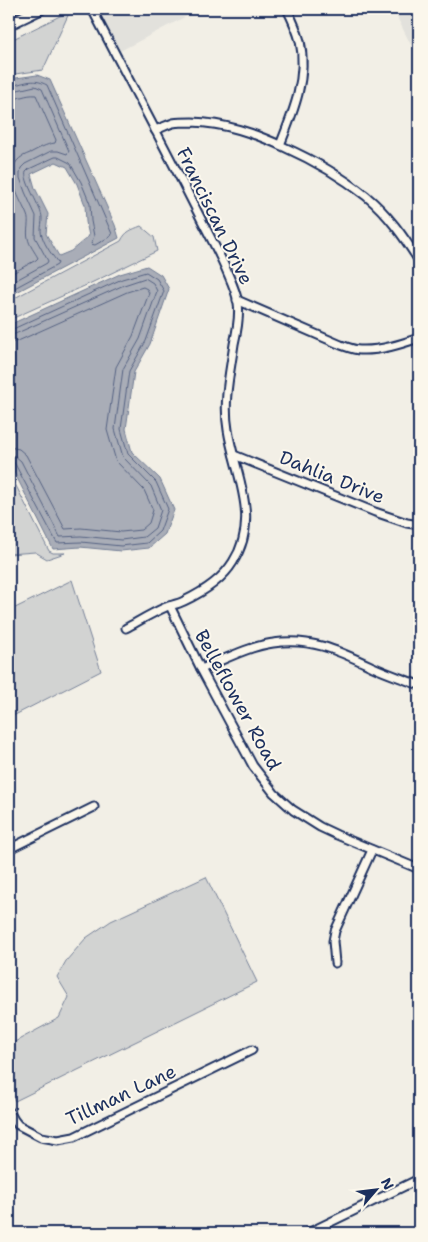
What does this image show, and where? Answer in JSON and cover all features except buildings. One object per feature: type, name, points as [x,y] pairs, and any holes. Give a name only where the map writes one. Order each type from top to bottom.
[{"type":"main road","points":[[9,24],[40,9]]},
{"type":"street","name":"Franciscan Drive","points":[[92,9],[174,165],[219,256],[232,284],[239,314],[226,402],[228,431],[245,503],[243,541],[238,554],[230,566],[210,586],[183,602],[170,606],[126,628]]},
{"type":"street","points":[[280,145],[294,107],[302,76],[300,42],[288,9]]},
{"type":"street","points":[[155,130],[173,123],[183,122],[214,124],[244,130],[317,163],[347,182],[384,213],[400,231],[419,261]]},
{"type":"street","points":[[237,300],[353,349],[373,350],[386,348],[419,338]]},
{"type":"street","name":"Dahlia Drive","points":[[234,455],[375,512],[419,525]]},
{"type":"street","name":"Belleflower Road","points":[[170,606],[253,766],[274,793],[293,810],[320,827],[419,869]]},
{"type":"street","points":[[201,669],[259,646],[299,641],[323,646],[419,685]]},
{"type":"street","points":[[9,848],[94,807]]},
{"type":"street","points":[[335,964],[333,940],[335,931],[372,850]]},
{"type":"street","name":"Tillman Lane","points":[[9,1111],[18,1125],[41,1137],[58,1140],[74,1137],[252,1050]]},
{"type":"street","points":[[308,1233],[419,1179]]},
{"type":"shaded area","points":[[98,9],[200,9],[120,51]]},
{"type":"shaded area","points":[[393,9],[419,9],[419,43],[412,47]]},
{"type":"shaded area","points":[[70,11],[43,70],[15,74],[9,77],[9,41]]},
{"type":"shaded area","points":[[141,226],[154,237],[157,251],[9,320],[9,301],[121,241],[127,233]]},
{"type":"shaded area","points":[[9,472],[49,551],[65,553],[47,559],[35,552],[9,554]]},
{"type":"shaded area","points":[[72,580],[101,671],[9,718],[9,611]]},
{"type":"shaded area","points":[[206,877],[257,982],[15,1101],[9,1090],[9,1045],[59,1018],[69,997],[57,977],[66,961],[86,938],[111,921]]},
{"type":"water","points":[[37,75],[50,80],[115,225],[119,238],[9,296],[9,82],[16,78]],"holes":[[[56,162],[67,167],[77,184],[85,205],[89,236],[71,251],[59,256],[46,234],[48,214],[35,188],[31,174]]]},
{"type":"water","points":[[147,266],[161,275],[169,289],[150,344],[134,372],[126,429],[132,452],[160,479],[174,510],[165,534],[149,548],[121,551],[80,547],[53,549],[9,462],[9,325],[120,274]]}]
